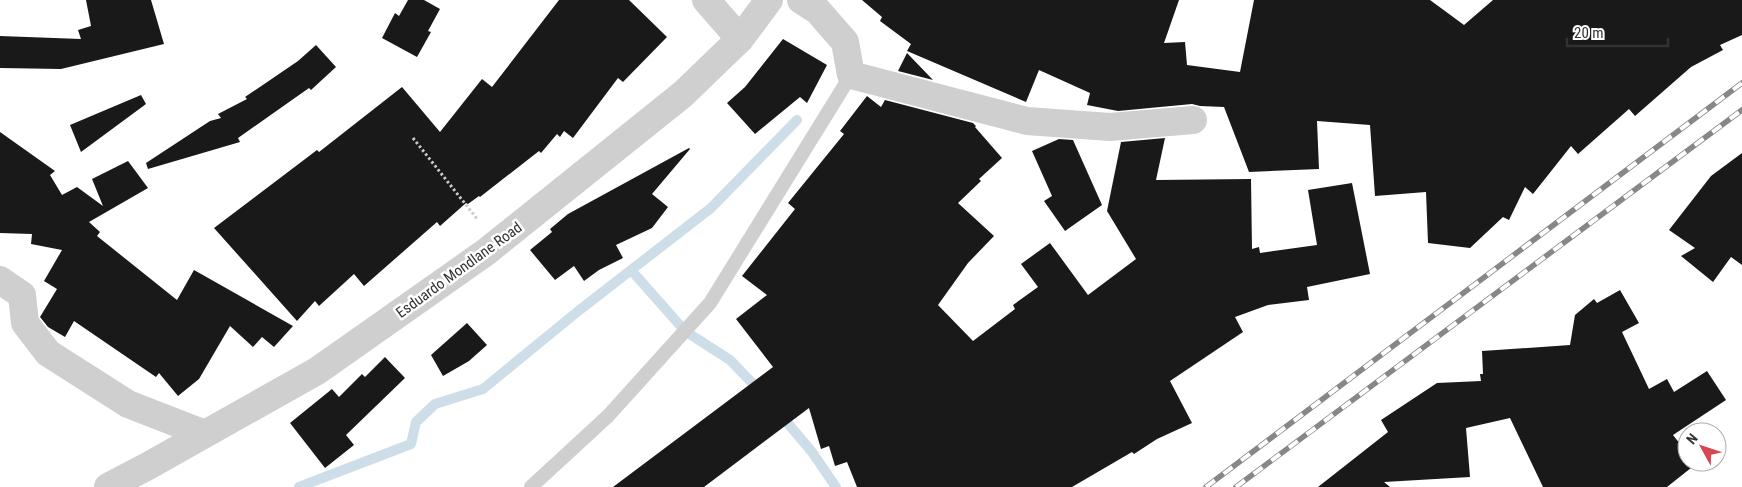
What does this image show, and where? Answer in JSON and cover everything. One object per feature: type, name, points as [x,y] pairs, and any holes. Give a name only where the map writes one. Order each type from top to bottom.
[{"type":"street","points":[[706,0],[740,39]]},
{"type":"street","name":"Esduardo Mondlane Road","points":[[108,487],[317,371],[497,244],[683,94],[740,39],[769,0]]},
{"type":"street","points":[[801,0],[818,11],[845,42],[850,75],[1027,121],[1110,127],[1193,120]]},
{"type":"street","points":[[0,280],[22,295],[25,323],[48,353],[128,404],[204,434]]},
{"type":"lane","points":[[531,487],[608,416],[710,303],[850,75]]},
{"type":"path","points":[[412,138],[497,244]]},
{"type":"building","points":[[86,0],[151,0],[164,44],[61,69],[0,68],[0,36],[81,39],[78,30],[91,26]]},
{"type":"building","points":[[408,0],[424,0],[440,9],[428,31],[431,32],[417,57],[382,38],[395,13],[399,16]]},
{"type":"building","points":[[559,0],[629,0],[667,37],[623,82],[618,78],[573,138],[564,131],[560,137],[557,134],[541,153],[539,151],[480,197],[468,204],[466,203],[440,226],[437,222],[364,286],[354,274],[319,306],[315,301],[297,321],[214,228],[317,150],[319,152],[402,87],[440,132],[482,79],[492,87]]},
{"type":"building","points":[[862,0],[1179,0],[1164,43],[1185,42],[1187,65],[1240,72],[1254,0],[1430,0],[1464,25],[1493,0],[1742,0],[1742,35],[1720,45],[1723,50],[1691,67],[1635,116],[1629,109],[1578,154],[1571,146],[1533,194],[1525,187],[1509,220],[1503,217],[1470,248],[1428,243],[1426,192],[1375,196],[1370,125],[1317,121],[1319,169],[1249,172],[1224,107],[1192,104],[1118,111],[1087,105],[1090,93],[1039,70],[1026,102],[907,51],[911,44],[880,21],[882,17]]},
{"type":"building","points":[[783,39],[827,65],[807,103],[800,97],[755,134],[727,103],[745,87]]},
{"type":"building","points":[[316,45],[336,67],[311,90],[309,88],[238,138],[240,142],[148,169],[146,163],[210,121],[221,118],[218,114],[247,99],[245,97],[298,61]]},
{"type":"building","points":[[907,53],[933,80],[898,71]]},
{"type":"building","points":[[141,95],[146,104],[81,152],[70,125]]},
{"type":"building","points":[[867,96],[881,107],[885,100],[973,123],[1002,158],[979,179],[981,181],[958,203],[994,236],[968,263],[938,305],[973,341],[1015,309],[1013,305],[1038,287],[1021,264],[1050,243],[1088,295],[1136,259],[1107,211],[1121,142],[1165,138],[1156,180],[1251,179],[1252,249],[1259,247],[1260,253],[1317,245],[1308,190],[1352,183],[1370,274],[1307,287],[1309,300],[1268,305],[1235,317],[1243,332],[1170,381],[1192,423],[1157,439],[1134,454],[1132,452],[1072,487],[857,487],[847,462],[835,466],[829,446],[821,449],[809,408],[704,487],[613,487],[773,367],[736,319],[767,295],[742,276],[795,209],[788,203],[844,134],[840,131]]},
{"type":"building","points":[[0,132],[55,171],[50,175],[62,195],[77,187],[103,206],[92,179],[128,161],[148,188],[89,222],[100,232],[97,236],[177,300],[194,270],[293,326],[274,347],[262,337],[253,347],[230,326],[199,379],[178,396],[159,373],[156,377],[74,321],[65,337],[48,327],[40,317],[57,289],[44,281],[62,250],[31,244],[32,234],[0,233]]},
{"type":"building","points":[[1059,139],[1073,140],[1102,205],[1065,231],[1044,201],[1052,196],[1032,151]]},
{"type":"building","points":[[689,148],[652,194],[668,207],[652,228],[616,245],[623,258],[599,270],[584,281],[574,266],[555,280],[530,250],[552,232],[550,229],[568,214]]},
{"type":"building","points":[[1742,153],[1742,265],[1731,257],[1713,282],[1681,256],[1695,248],[1669,230],[1711,176]]},
{"type":"building","points":[[1620,290],[1639,323],[1622,332],[1649,389],[1667,379],[1674,392],[1707,371],[1726,400],[1693,422],[1677,422],[1677,432],[1673,435],[1677,440],[1677,472],[1686,472],[1667,487],[1543,487],[1510,418],[1466,428],[1470,477],[1384,482],[1390,487],[1318,487],[1388,432],[1381,420],[1437,383],[1481,381],[1480,374],[1483,374],[1482,351],[1570,345],[1575,315],[1594,299],[1597,303]]},
{"type":"building","points":[[467,323],[487,345],[469,361],[443,376],[431,355]]},
{"type":"building","points":[[385,357],[405,378],[346,435],[354,445],[325,468],[290,423],[332,389],[339,397],[362,374],[365,377]]},
{"type":"waterway","points":[[299,487],[411,444],[416,422],[435,404],[483,389],[577,312],[711,208],[797,120]]},
{"type":"waterway","points":[[631,270],[685,331],[730,360],[761,392]]},
{"type":"waterway","points":[[780,414],[812,452],[836,487]]},
{"type":"railway","points":[[1206,487],[1742,83]]},
{"type":"railway","points":[[1236,487],[1742,110]]}]
